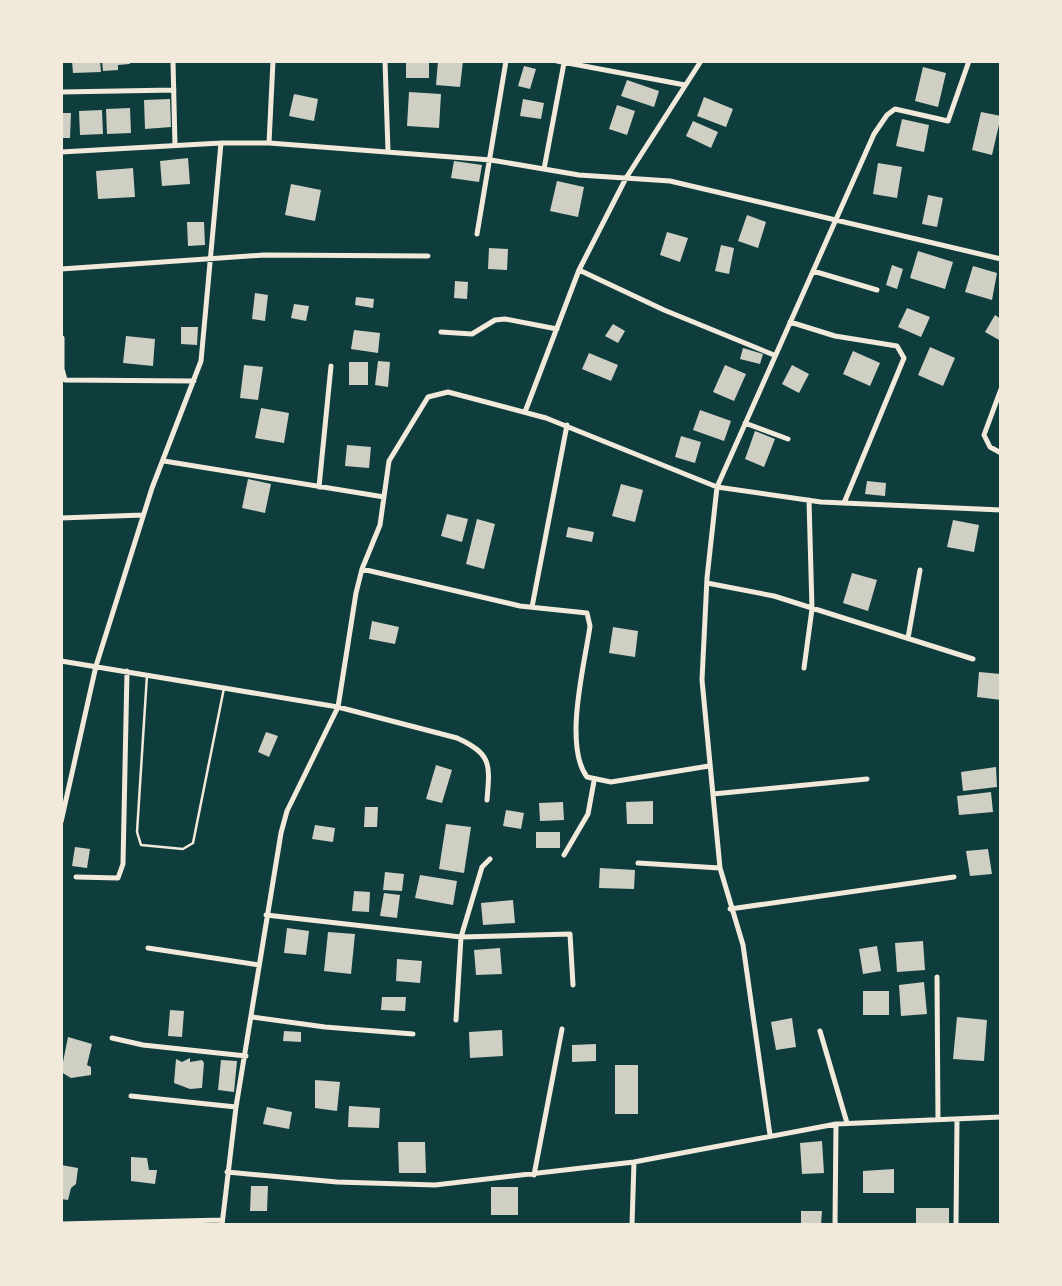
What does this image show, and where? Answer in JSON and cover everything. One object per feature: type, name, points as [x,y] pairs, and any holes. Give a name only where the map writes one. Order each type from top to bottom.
[{"type":"street","points":[[173,61],[175,145]]},
{"type":"street","points":[[269,143],[272,61]]},
{"type":"street","points":[[385,61],[388,151]]},
{"type":"street","points":[[477,234],[506,61]]},
{"type":"street","points":[[525,412],[579,270],[626,178],[701,61]]},
{"type":"street","points":[[771,1135],[743,945],[730,909],[720,868],[709,766],[702,680],[707,583],[717,487],[874,134],[887,115],[902,109],[946,122],[969,61]]},
{"type":"street","points":[[544,169],[561,62],[685,85]]},
{"type":"street","points":[[61,92],[174,90]]},
{"type":"street","points":[[61,822],[96,666],[144,515],[194,381],[204,341],[221,143]]},
{"type":"street","points":[[61,152],[269,143],[491,160],[579,175],[670,181],[1001,260]]},
{"type":"street","points":[[61,269],[264,255],[428,256]]},
{"type":"street","points":[[579,270],[664,310],[774,355]]},
{"type":"street","points":[[813,271],[877,290]]},
{"type":"street","points":[[441,332],[472,334],[495,320],[505,319],[556,329]]},
{"type":"street","points":[[790,322],[835,336],[897,346],[904,358],[844,503]]},
{"type":"street","points":[[62,338],[62,369],[65,380],[194,381]]},
{"type":"street","points":[[319,487],[331,366]]},
{"type":"street","points":[[1001,389],[984,435],[990,447],[1001,453]]},
{"type":"street","points":[[61,1224],[222,1223],[236,1107],[266,915],[287,811],[338,707],[362,569],[380,525],[389,461],[422,404],[433,394],[448,393],[567,425],[717,487],[844,503],[1001,510]]},
{"type":"street","points":[[745,422],[788,439]]},
{"type":"street","points":[[532,607],[567,425]]},
{"type":"street","points":[[164,461],[384,497]]},
{"type":"street","points":[[804,668],[812,609],[809,500]]},
{"type":"street","points":[[61,518],[144,515]]},
{"type":"street","points":[[362,569],[532,607],[581,610],[589,618],[586,657],[578,687],[579,759],[587,777],[611,782],[709,766]]},
{"type":"street","points":[[908,638],[920,570]]},
{"type":"street","points":[[707,583],[752,590],[974,659]]},
{"type":"street","points":[[61,661],[338,707],[457,738],[473,745],[487,759],[490,767],[487,800]]},
{"type":"street","points":[[76,877],[112,879],[118,878],[122,871],[127,671]]},
{"type":"street","points":[[61,763],[72,765]]},
{"type":"street","points":[[713,794],[867,779]]},
{"type":"street","points":[[564,855],[588,814],[594,780]]},
{"type":"street","points":[[456,1020],[461,937],[482,867],[490,859]]},
{"type":"street","points":[[638,863],[720,868]]},
{"type":"street","points":[[730,909],[954,877]]},
{"type":"street","points":[[266,915],[461,937],[570,934],[573,985]]},
{"type":"street","points":[[148,948],[259,965]]},
{"type":"street","points":[[937,977],[937,1120]]},
{"type":"street","points":[[252,1017],[414,1034]]},
{"type":"street","points":[[534,1175],[562,1029]]},
{"type":"street","points":[[820,1031],[847,1123]]},
{"type":"street","points":[[112,1038],[143,1045],[246,1056]]},
{"type":"street","points":[[131,1096],[236,1107]]},
{"type":"street","points":[[227,1172],[337,1182],[435,1185],[634,1162],[835,1124],[1001,1117]]},
{"type":"street","points":[[956,1225],[957,1119]]},
{"type":"street","points":[[835,1124],[835,1225]]},
{"type":"street","points":[[632,1225],[634,1162]]},
{"type":"lane","points":[[146,675],[137,832],[137,841],[141,845],[183,849],[193,843],[224,688]]},
{"type":"building","points":[[72,61],[100,61],[101,72],[73,73]]},
{"type":"building","points":[[102,61],[130,61],[130,64],[118,65],[118,70],[103,71]]},
{"type":"building","points":[[406,61],[429,61],[429,78],[406,78]]},
{"type":"building","points":[[438,61],[463,61],[460,87],[436,85]]},
{"type":"building","points":[[524,66],[536,69],[530,89],[518,86]]},
{"type":"building","points":[[923,67],[946,73],[938,107],[915,101]]},
{"type":"building","points":[[627,80],[659,91],[654,107],[621,96]]},
{"type":"building","points":[[409,92],[441,94],[439,128],[407,126]]},
{"type":"building","points":[[294,94],[318,99],[314,121],[289,116]]},
{"type":"building","points":[[704,97],[733,109],[726,127],[697,116]]},
{"type":"building","points":[[170,99],[171,127],[145,129],[144,100]]},
{"type":"building","points":[[523,99],[544,103],[541,119],[520,116]]},
{"type":"building","points":[[617,105],[635,111],[627,135],[609,129]]},
{"type":"building","points":[[130,108],[131,133],[107,134],[106,109]]},
{"type":"building","points":[[102,110],[103,134],[80,135],[79,111]]},
{"type":"building","points":[[981,112],[1001,116],[992,155],[972,150]]},
{"type":"building","points":[[61,113],[71,113],[70,138],[61,138]]},
{"type":"building","points":[[902,119],[929,125],[924,152],[896,146]]},
{"type":"building","points":[[693,121],[718,132],[711,148],[686,136]]},
{"type":"building","points":[[188,158],[190,184],[162,186],[160,161]]},
{"type":"building","points":[[454,161],[482,165],[479,182],[451,178]]},
{"type":"building","points":[[878,163],[902,167],[897,198],[873,194]]},
{"type":"building","points":[[133,168],[135,197],[98,199],[96,171]]},
{"type":"building","points":[[557,181],[584,187],[578,217],[550,211]]},
{"type":"building","points":[[291,184],[321,190],[315,221],[285,215]]},
{"type":"building","points":[[928,195],[943,198],[937,227],[922,224]]},
{"type":"building","points":[[747,215],[766,222],[758,248],[738,241]]},
{"type":"building","points":[[187,222],[204,222],[205,245],[188,246]]},
{"type":"building","points":[[667,232],[688,238],[680,262],[660,255]]},
{"type":"building","points":[[721,245],[734,248],[729,274],[715,271]]},
{"type":"building","points":[[489,248],[508,249],[507,270],[488,269]]},
{"type":"building","points":[[918,251],[953,262],[945,289],[910,278]]},
{"type":"building","points":[[892,265],[903,269],[897,289],[886,285]]},
{"type":"building","points":[[973,266],[997,273],[992,300],[965,292]]},
{"type":"building","points":[[455,281],[468,282],[467,299],[454,298]]},
{"type":"building","points":[[255,293],[268,295],[265,321],[252,319]]},
{"type":"building","points":[[356,297],[374,299],[373,308],[355,305]]},
{"type":"building","points":[[294,304],[309,306],[306,321],[291,318]]},
{"type":"building","points":[[907,308],[930,317],[921,337],[898,327]]},
{"type":"building","points":[[995,315],[1001,319],[1001,341],[985,332]]},
{"type":"building","points":[[613,324],[625,331],[618,343],[605,336]]},
{"type":"building","points":[[181,327],[198,327],[197,345],[181,344]]},
{"type":"building","points":[[354,330],[380,333],[378,353],[351,349]]},
{"type":"building","points":[[126,336],[155,339],[153,366],[123,363]]},
{"type":"building","points":[[930,347],[955,358],[943,386],[918,375]]},
{"type":"building","points":[[743,348],[763,354],[760,364],[740,359]]},
{"type":"building","points":[[853,351],[880,363],[870,386],[843,374]]},
{"type":"building","points":[[589,353],[618,365],[611,381],[582,369]]},
{"type":"building","points":[[378,361],[390,362],[388,387],[375,385]]},
{"type":"building","points":[[349,362],[368,362],[368,385],[349,385]]},
{"type":"building","points":[[244,365],[263,367],[258,400],[240,398]]},
{"type":"building","points":[[725,365],[746,374],[734,401],[713,392]]},
{"type":"building","points":[[792,365],[809,374],[799,393],[782,384]]},
{"type":"building","points":[[261,408],[289,413],[284,443],[255,438]]},
{"type":"building","points":[[700,410],[731,421],[724,441],[693,430]]},
{"type":"building","points":[[755,431],[775,439],[764,467],[745,459]]},
{"type":"building","points":[[681,436],[701,442],[695,463],[675,457]]},
{"type":"building","points":[[347,445],[371,447],[369,468],[345,466]]},
{"type":"building","points":[[248,479],[271,484],[265,513],[242,508]]},
{"type":"building","points":[[867,481],[886,483],[885,496],[865,494]]},
{"type":"building","points":[[621,484],[643,490],[635,522],[612,516]]},
{"type":"building","points":[[447,514],[468,519],[462,542],[441,536]]},
{"type":"building","points":[[477,519],[495,524],[484,569],[466,564]]},
{"type":"building","points":[[953,520],[979,525],[974,552],[947,547]]},
{"type":"building","points":[[568,527],[594,532],[592,542],[566,537]]},
{"type":"building","points":[[852,573],[877,580],[868,611],[843,603]]},
{"type":"building","points":[[372,621],[399,627],[395,644],[369,639]]},
{"type":"building","points":[[613,627],[638,631],[635,657],[609,653]]},
{"type":"building","points":[[979,672],[1001,674],[1001,700],[977,697]]},
{"type":"building","points":[[266,732],[278,736],[269,757],[258,752]]},
{"type":"building","points":[[436,765],[452,770],[442,803],[426,799]]},
{"type":"building","points":[[996,767],[997,787],[963,791],[961,772]]},
{"type":"building","points":[[991,792],[993,812],[959,815],[957,796]]},
{"type":"building","points":[[653,801],[653,824],[627,824],[626,802]]},
{"type":"building","points":[[563,802],[564,820],[540,821],[539,803]]},
{"type":"building","points":[[365,807],[378,807],[377,827],[364,827]]},
{"type":"building","points":[[506,810],[524,813],[521,829],[503,826]]},
{"type":"building","points":[[446,824],[471,827],[464,873],[439,869]]},
{"type":"building","points":[[315,825],[335,828],[333,842],[312,839]]},
{"type":"building","points":[[536,832],[560,832],[560,848],[536,848]]},
{"type":"building","points":[[75,847],[90,849],[87,868],[72,866]]},
{"type":"building","points":[[988,849],[992,874],[970,876],[966,851]]},
{"type":"building","points":[[600,868],[635,870],[634,889],[599,888]]},
{"type":"building","points":[[385,872],[404,874],[402,891],[383,890]]},
{"type":"building","points":[[420,875],[457,881],[453,905],[415,898]]},
{"type":"building","points":[[354,891],[370,892],[369,912],[352,911]]},
{"type":"building","points":[[384,893],[400,895],[397,918],[380,916]]},
{"type":"building","points":[[513,900],[515,923],[483,925],[481,903]]},
{"type":"building","points":[[287,928],[309,931],[306,955],[284,953]]},
{"type":"building","points":[[328,932],[355,934],[351,974],[324,971]]},
{"type":"building","points":[[923,941],[925,970],[897,972],[895,943]]},
{"type":"building","points":[[877,946],[881,971],[863,974],[859,949]]},
{"type":"building","points":[[500,948],[502,974],[476,975],[474,950]]},
{"type":"building","points":[[397,959],[422,961],[420,983],[396,981]]},
{"type":"building","points":[[924,982],[927,1014],[901,1016],[899,985]]},
{"type":"building","points":[[863,991],[889,991],[889,1015],[863,1015]]},
{"type":"building","points":[[382,997],[406,997],[405,1011],[381,1010]]},
{"type":"building","points":[[170,1010],[184,1011],[182,1037],[168,1036]]},
{"type":"building","points":[[957,1017],[987,1020],[984,1061],[953,1059]]},
{"type":"building","points":[[792,1018],[796,1047],[776,1050],[771,1022]]},
{"type":"building","points":[[502,1030],[503,1056],[470,1058],[469,1032]]},
{"type":"building","points":[[284,1031],[301,1032],[301,1042],[283,1041]]},
{"type":"building","points":[[68,1037],[92,1044],[87,1065],[91,1067],[91,1075],[71,1078],[61,1072]]},
{"type":"building","points":[[596,1044],[596,1061],[572,1062],[572,1045]]},
{"type":"building","points":[[190,1058],[190,1062],[202,1060],[204,1063],[202,1088],[190,1089],[174,1083],[176,1059],[182,1062]]},
{"type":"building","points":[[221,1060],[237,1061],[234,1092],[218,1090]]},
{"type":"building","points":[[615,1065],[638,1065],[638,1114],[615,1114]]},
{"type":"building","points":[[315,1080],[340,1082],[337,1111],[315,1108]]},
{"type":"building","points":[[349,1106],[380,1108],[379,1128],[348,1127]]},
{"type":"building","points":[[267,1107],[292,1112],[289,1129],[263,1124]]},
{"type":"building","points":[[822,1141],[824,1173],[802,1174],[800,1143]]},
{"type":"building","points":[[398,1142],[425,1142],[426,1173],[399,1173]]},
{"type":"building","points":[[131,1157],[147,1158],[149,1170],[157,1170],[155,1184],[131,1181]]},
{"type":"building","points":[[61,1165],[78,1168],[76,1184],[71,1188],[68,1200],[61,1199]]},
{"type":"building","points":[[894,1169],[894,1193],[863,1193],[863,1171]]},
{"type":"building","points":[[251,1186],[268,1186],[267,1211],[250,1211]]},
{"type":"building","points":[[491,1187],[518,1187],[518,1215],[491,1215]]},
{"type":"building","points":[[916,1208],[949,1208],[949,1225],[916,1225]]},
{"type":"building","points":[[801,1211],[822,1211],[821,1225],[801,1225]]}]
